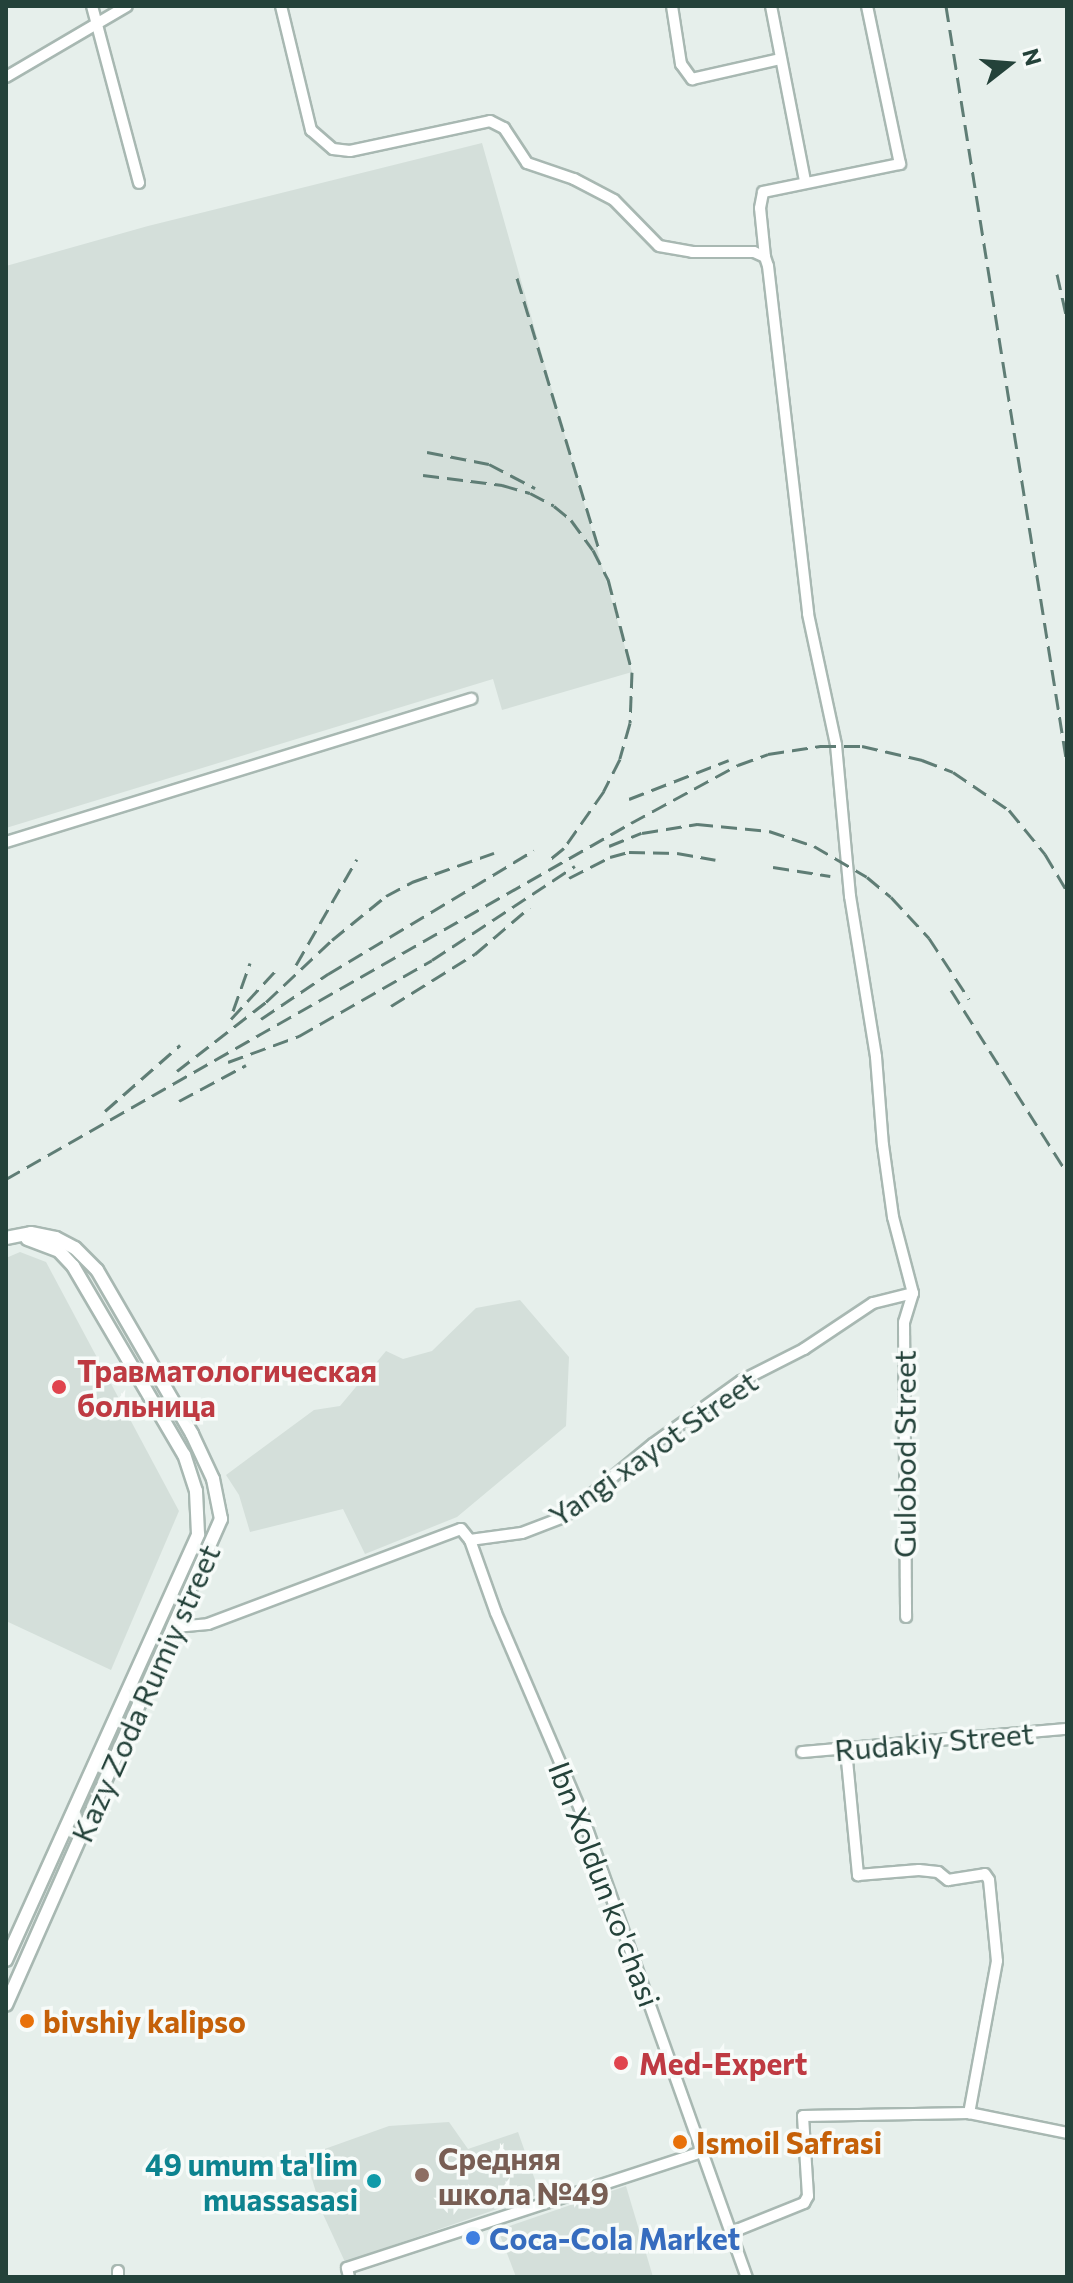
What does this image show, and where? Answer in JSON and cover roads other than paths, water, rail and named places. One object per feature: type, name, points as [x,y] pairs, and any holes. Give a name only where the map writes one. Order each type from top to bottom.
[{"type":"street","points":[[92,6],[95,28],[139,183]]},
{"type":"street","points":[[6,77],[95,28],[127,6]]},
{"type":"street","points":[[281,6],[311,130],[333,149],[350,151],[490,121],[504,128],[527,163],[574,179],[614,200],[659,246],[692,252],[754,252],[765,257]]},
{"type":"street","points":[[672,6],[681,64],[692,79],[781,59]]},
{"type":"street","points":[[771,6],[805,181]]},
{"type":"street","points":[[867,6],[900,164],[763,192],[760,208],[805,564],[808,614],[836,745],[850,896],[876,1057],[893,1217],[913,1293]]},
{"type":"street","points":[[6,842],[472,699]]},
{"type":"street","name":"Kazy Zoda Rumiy street","points":[[6,2005],[221,1519],[213,1479],[166,1384],[108,1284],[75,1248],[45,1235],[11,1237]]},
{"type":"street","name":"Kazy Zoda Rumiy street","points":[[6,1960],[198,1534],[196,1491],[184,1455],[73,1266],[50,1246],[11,1237]]},
{"type":"street","name":"Yangi xayot Street","points":[[175,1627],[208,1624],[461,1529],[470,1540],[522,1533],[564,1517],[653,1444],[741,1381],[804,1349],[873,1303],[913,1293]]},
{"type":"street","name":"Gulobod Street","points":[[906,1617],[904,1322],[913,1293]]},
{"type":"street","name":"Ibn Xoldun ko'chasi","points":[[470,1540],[496,1613],[603,1870],[747,2277]]},
{"type":"street","name":"Rudakiy Street","points":[[802,1752],[1067,1729]]},
{"type":"street","points":[[846,1750],[858,1875],[919,1870],[938,1872],[948,1880],[985,1874],[989,1880],[997,1961],[969,2113]]},
{"type":"street","points":[[732,2232],[804,2203],[808,2196],[803,2116],[969,2113],[1067,2133]]},
{"type":"street","points":[[348,2272],[702,2152]]},
{"type":"railway","points":[[946,6],[1067,764]]},
{"type":"railway","points":[[1057,274],[1067,319]]},
{"type":"railway","points":[[517,278],[599,549]]},
{"type":"railway","points":[[427,452],[489,464],[535,488]]},
{"type":"railway","points":[[423,475],[502,485],[530,493],[554,506],[571,520],[593,550],[608,579],[632,672],[630,723],[620,759],[604,791],[564,848],[548,861]]},
{"type":"railway","points":[[6,1179],[631,823],[738,765],[768,754],[820,746],[862,746],[922,760],[953,772],[1009,810],[1045,854],[1067,891]]},
{"type":"railway","points":[[629,799],[729,760]]},
{"type":"railway","points":[[609,846],[642,833],[697,824],[769,831],[814,846],[867,877],[891,897],[929,938],[969,999]]},
{"type":"railway","points":[[261,1019],[328,974],[534,850]]},
{"type":"railway","points":[[569,878],[610,857],[629,852],[677,853],[715,860]]},
{"type":"railway","points":[[177,1071],[266,1002],[332,940],[386,896],[412,882],[494,853]]},
{"type":"railway","points":[[296,965],[357,859]]},
{"type":"railway","points":[[228,1062],[299,1036],[432,960],[575,866]]},
{"type":"railway","points":[[773,867],[830,876]]},
{"type":"railway","points":[[391,1006],[475,954],[530,907]]},
{"type":"railway","points":[[233,1011],[250,963]]},
{"type":"railway","points":[[231,1019],[278,968]]},
{"type":"railway","points":[[951,990],[1067,1173]]},
{"type":"railway","points":[[105,1111],[180,1045]]},
{"type":"railway","points":[[179,1101],[246,1065]]},
{"type":"place","name":"Травматологическая больница","points":[[59,1387]]},
{"type":"place","name":"bivshiy kalipso","points":[[27,2021]]},
{"type":"place","name":"Med-Expert","points":[[621,2063]]},
{"type":"place","name":"Ismoil Safrasi","points":[[680,2142]]},
{"type":"place","name":"Средняя школа №49","points":[[422,2175]]},
{"type":"place","name":"49 umum ta'lim muassasasi","points":[[374,2181]]},
{"type":"place","name":"Coca-Cola Market","points":[[473,2238]]}]
